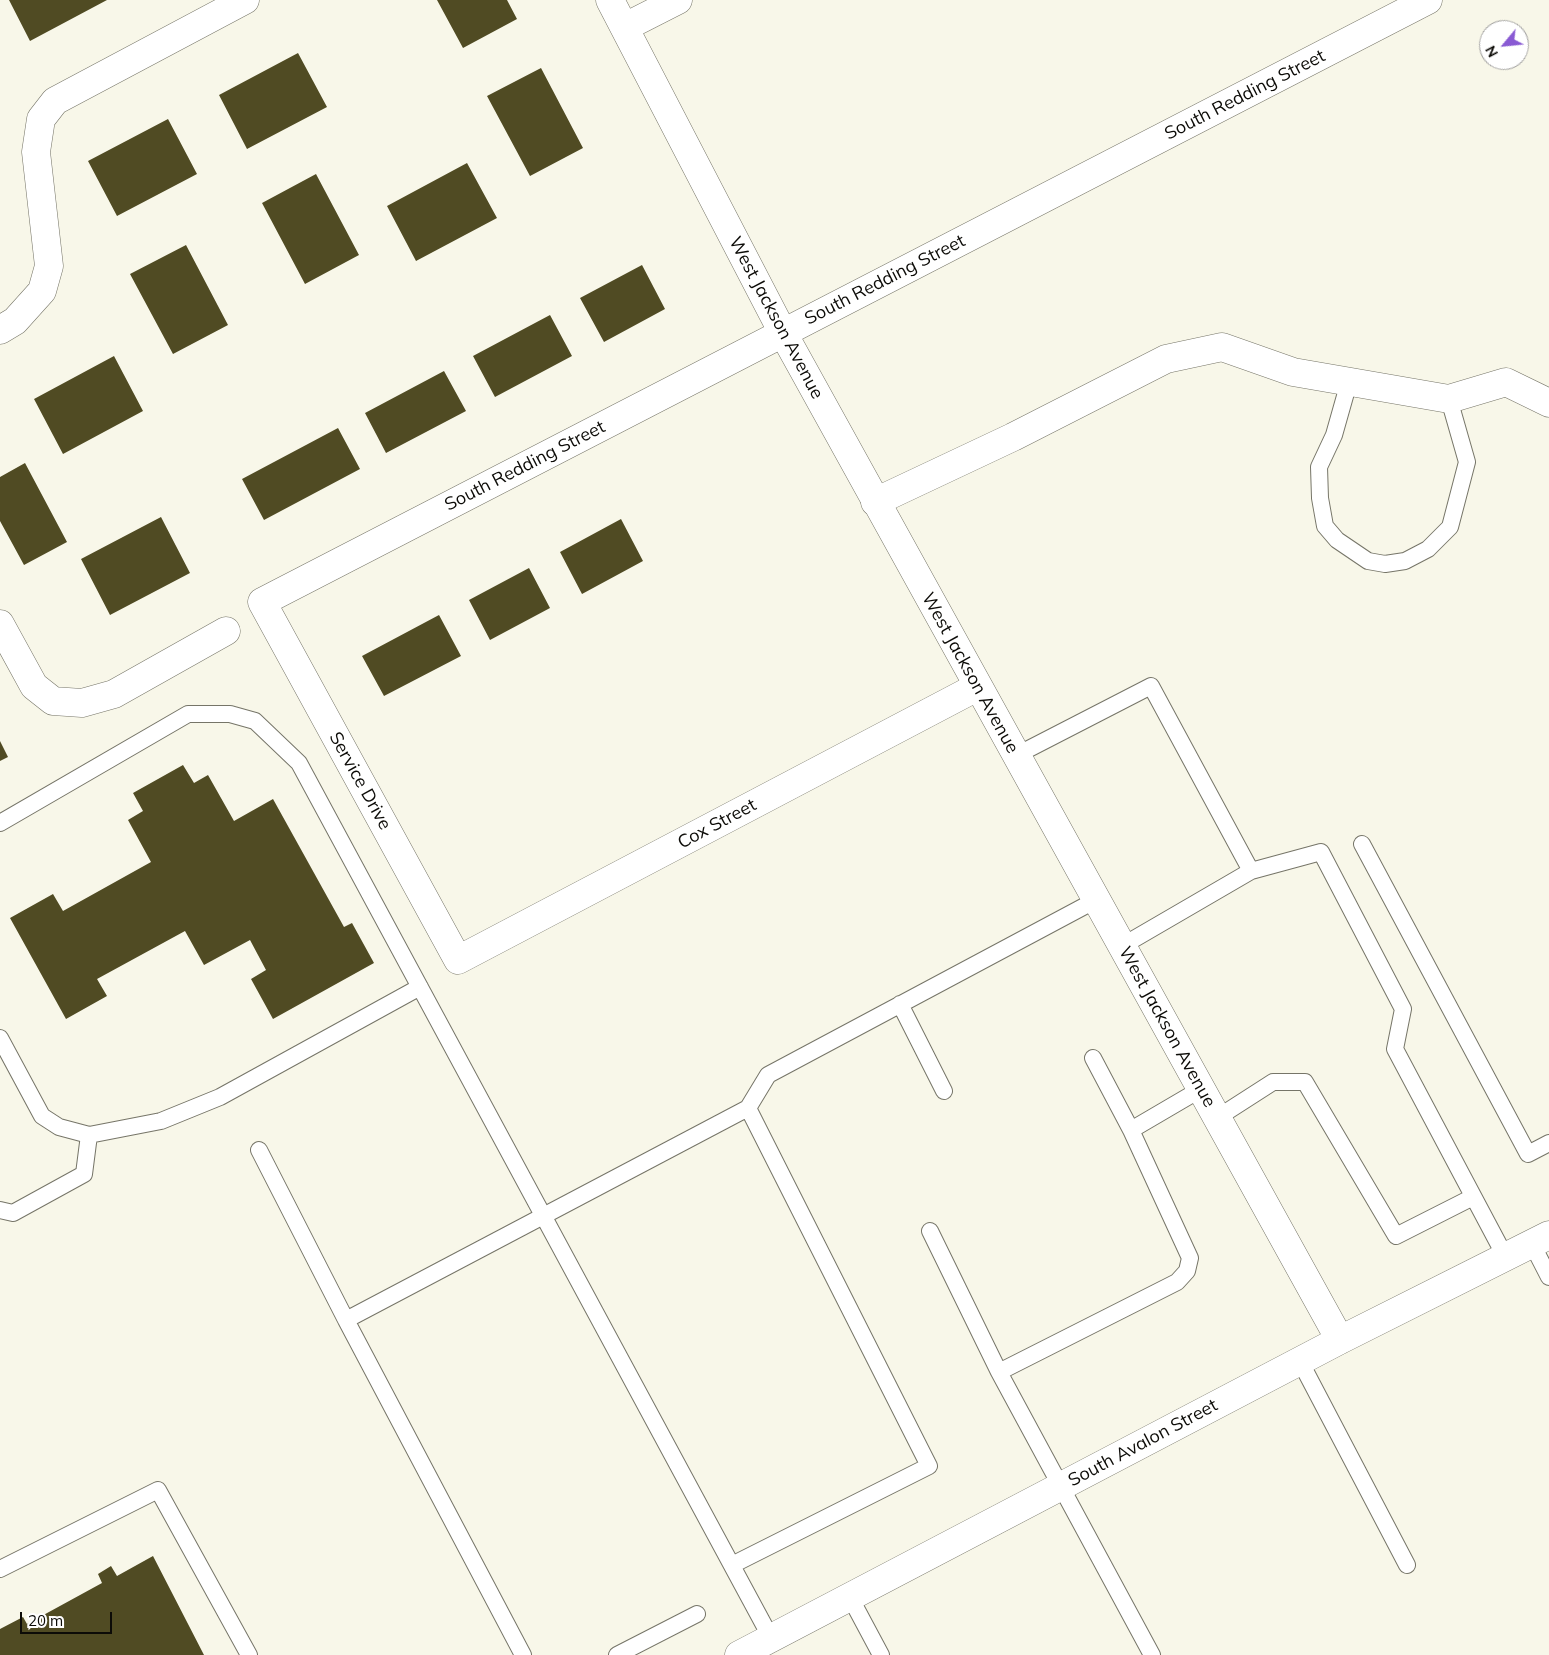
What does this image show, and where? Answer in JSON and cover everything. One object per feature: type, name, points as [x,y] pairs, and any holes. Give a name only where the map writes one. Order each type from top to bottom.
[{"type":"street","points":[[0,330],[15,321],[42,290],[49,266],[36,152],[41,119],[55,101],[245,0]]},
{"type":"street","name":"West Jackson Avenue","points":[[610,0],[783,333],[1015,756],[1340,1340]]},
{"type":"street","points":[[625,27],[678,0]]},
{"type":"street","name":"South Redding Street","points":[[262,602],[1428,0]]},
{"type":"street","points":[[876,502],[1013,437],[1166,359],[1222,347],[1294,372],[1449,399],[1506,382],[1549,403]]},
{"type":"street","name":"Service Drive","points":[[262,602],[458,960]]},
{"type":"street","points":[[0,624],[34,686],[53,701],[82,703],[114,694],[226,631]]},
{"type":"street","name":"Cox Street","points":[[458,960],[977,687]]},
{"type":"street","name":"South Avalon Street","points":[[739,1655],[1340,1340],[1540,1240]]},
{"type":"lane","points":[[1349,382],[1334,435],[1319,467],[1320,498],[1325,526],[1337,540],[1368,561],[1386,564],[1404,561],[1428,549],[1450,527],[1467,462],[1449,399]]},
{"type":"lane","points":[[1015,756],[1151,686],[1251,871]]},
{"type":"lane","points":[[0,824],[188,714],[230,714],[255,721],[299,763],[772,1638]]},
{"type":"lane","points":[[1362,844],[1528,1154],[1549,1143]]},
{"type":"lane","points":[[1122,946],[1251,871],[1321,852],[1403,1009],[1395,1049],[1506,1258]]},
{"type":"lane","points":[[346,1320],[748,1108],[768,1075],[1096,900]]},
{"type":"lane","points":[[0,1038],[42,1116],[59,1127],[89,1135],[161,1121],[220,1097],[420,987]]},
{"type":"lane","points":[[900,1004],[944,1091]]},
{"type":"lane","points":[[999,1372],[1177,1282],[1187,1271],[1190,1258],[1131,1130],[1093,1058]]},
{"type":"lane","points":[[1217,1118],[1273,1082],[1305,1082],[1396,1236],[1473,1197]]},
{"type":"lane","points":[[1131,1130],[1201,1089]]},
{"type":"lane","points":[[732,1565],[929,1466],[748,1108]]},
{"type":"lane","points":[[0,1210],[13,1213],[84,1174],[89,1135]]},
{"type":"lane","points":[[259,1150],[346,1320],[524,1655]]},
{"type":"lane","points":[[930,1231],[999,1372],[1152,1655]]},
{"type":"lane","points":[[1540,1240],[1549,1277]]},
{"type":"lane","points":[[1300,1361],[1407,1565]]},
{"type":"lane","points":[[0,1569],[158,1490],[249,1655]]},
{"type":"lane","points":[[850,1597],[881,1655]]},
{"type":"lane","points":[[617,1655],[697,1614]]},
{"type":"building","points":[[9,0],[107,0],[30,41]]},
{"type":"building","points":[[437,0],[507,0],[517,19],[463,48]]},
{"type":"building","points":[[298,53],[327,107],[247,149],[219,95]]},
{"type":"building","points":[[541,68],[583,148],[530,176],[487,96]]},
{"type":"building","points":[[168,119],[197,174],[117,216],[88,161]]},
{"type":"building","points":[[467,163],[497,218],[416,261],[387,206]]},
{"type":"building","points":[[316,174],[359,255],[305,284],[262,203]]},
{"type":"building","points":[[186,245],[228,325],[173,354],[130,274]]},
{"type":"building","points":[[642,265],[665,309],[604,342],[580,298]]},
{"type":"building","points":[[550,315],[572,356],[495,397],[473,356]]},
{"type":"building","points":[[114,356],[143,411],[63,454],[34,399]]},
{"type":"building","points":[[444,371],[466,411],[386,453],[365,413]]},
{"type":"building","points":[[338,428],[360,469],[264,520],[242,479]]},
{"type":"building","points":[[25,463],[67,542],[24,565],[0,521],[0,477]]},
{"type":"building","points":[[161,517],[190,573],[110,615],[81,559]]},
{"type":"building","points":[[621,519],[643,561],[582,594],[560,552]]},
{"type":"building","points":[[529,568],[550,608],[490,640],[469,600]]},
{"type":"building","points":[[439,615],[461,656],[384,696],[362,656]]},
{"type":"building","points":[[0,741],[8,757],[0,761]]},
{"type":"building","points":[[183,765],[194,783],[208,775],[234,821],[273,799],[344,927],[352,923],[374,963],[273,1019],[251,979],[266,970],[250,940],[204,965],[185,931],[97,979],[107,996],[66,1019],[10,918],[53,894],[63,911],[151,862],[128,820],[143,811],[133,793]]},
{"type":"building","points":[[153,1556],[204,1655],[0,1655],[0,1629],[23,1617],[27,1624],[102,1583],[98,1574],[111,1566],[117,1576]]}]
